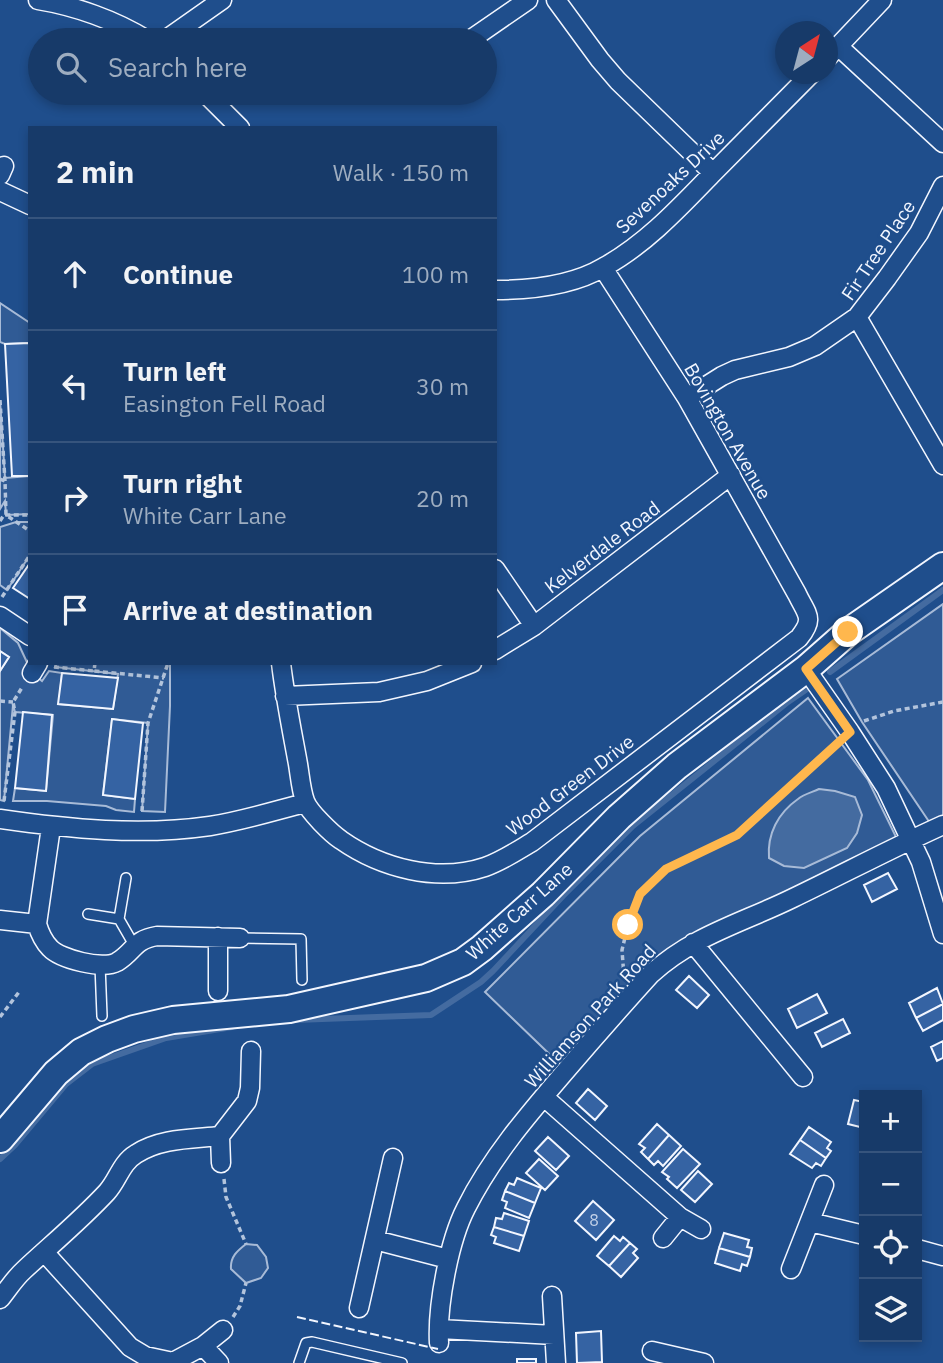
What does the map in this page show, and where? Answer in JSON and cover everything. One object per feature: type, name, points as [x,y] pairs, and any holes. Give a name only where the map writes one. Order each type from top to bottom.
[{"type":"street","points":[[38,0],[84,12],[123,28]]},
{"type":"street","points":[[182,28],[222,0]]},
{"type":"street","points":[[487,28],[527,0]]},
{"type":"street","points":[[556,0],[618,81],[713,173]]},
{"type":"street","points":[[838,46],[882,0]]},
{"type":"street","points":[[838,55],[943,143]]},
{"type":"street","name":"Sevenoaks Drive","points":[[497,290],[548,286],[603,268],[645,238],[687,200],[801,84]]},
{"type":"street","points":[[217,105],[238,126]]},
{"type":"street","name":"Fir Tree Place","points":[[687,398],[735,370],[780,359],[815,346],[857,317],[919,233],[943,186]]},
{"type":"street","points":[[0,191],[28,204]]},
{"type":"street","name":"Bovington Avenue","points":[[603,268],[687,398],[809,619]]},
{"type":"street","points":[[857,317],[943,464]]},
{"type":"street","name":"Kelverdale Road","points":[[497,649],[534,626],[731,475]]},
{"type":"street","name":"White Carr Lane","points":[[0,1139],[56,1073],[82,1052],[125,1032],[173,1020],[289,1009],[426,978],[463,962],[543,894],[642,796],[677,766],[806,669],[848,632],[943,566]]},
{"type":"street","points":[[497,572],[534,626]]},
{"type":"street","points":[[0,616],[28,635]]},
{"type":"street","name":"Wood Green Drive","points":[[305,803],[335,836],[377,861],[431,873],[455,873],[484,867],[532,842],[788,647],[799,638],[808,626],[809,619]]},
{"type":"street","points":[[1,819],[51,827],[141,830],[210,826],[305,803],[281,665]]},
{"type":"street","points":[[285,696],[379,691],[427,681],[467,665]]},
{"type":"street","points":[[806,669],[886,788],[928,880],[943,934]]},
{"type":"street","name":"Williamson Park Road","points":[[554,1335],[439,1336],[448,1259],[465,1209],[499,1152],[632,995],[668,958],[693,943],[790,900],[943,825]]},
{"type":"street","points":[[51,827],[37,924],[42,939],[60,957],[100,965],[115,964],[144,938],[240,938]]},
{"type":"street","points":[[0,920],[37,924]]},
{"type":"street","points":[[218,937],[218,991]]},
{"type":"street","points":[[693,943],[798,1055],[803,1077]]},
{"type":"street","points":[[221,1163],[220,1136],[247,1101],[251,1051]]},
{"type":"street","points":[[544,1097],[680,1216],[701,1230]]},
{"type":"street","points":[[0,1299],[23,1272],[109,1190],[124,1165],[134,1155],[170,1141],[220,1136]]},
{"type":"street","points":[[359,1308],[393,1158]]},
{"type":"street","points":[[791,1269],[824,1185]]},
{"type":"street","points":[[663,1238],[680,1216]]},
{"type":"street","points":[[810,1222],[859,1234]]},
{"type":"street","points":[[374,1240],[448,1259]]},
{"type":"street","points":[[922,1250],[943,1256]]},
{"type":"street","points":[[44,1253],[130,1348],[145,1356],[173,1363],[203,1346],[223,1330]]},
{"type":"street","points":[[552,1296],[555,1363]]},
{"type":"street","points":[[203,1346],[219,1363]]},
{"type":"street","points":[[652,1351],[704,1363]]},
{"type":"lane","points":[[126,878],[119,919],[134,945]]},
{"type":"lane","points":[[88,914],[119,919]]},
{"type":"lane","points":[[240,938],[301,939],[302,980]]},
{"type":"lane","points":[[100,965],[102,1016]]},
{"type":"lane","points":[[299,1363],[306,1343],[312,1342],[401,1363]]},
{"type":"path","points":[[0,400],[6,515]]},
{"type":"path","points":[[0,479],[5,481]]},
{"type":"path","points":[[0,521],[4,515],[28,516]]},
{"type":"path","points":[[6,515],[28,530]]},
{"type":"path","points":[[0,601],[28,558]]},
{"type":"path","points":[[94,671],[95,665]]},
{"type":"path","points":[[141,830],[148,723],[167,665]]},
{"type":"path","points":[[1,819],[15,712],[13,702],[36,667],[164,678]]},
{"type":"path","points":[[0,701],[13,702]]},
{"type":"path","points":[[632,995],[622,974],[622,950],[628,925],[640,894],[666,869],[737,835],[862,722],[894,711],[943,702]]},
{"type":"path","points":[[0,1017],[19,992]]},
{"type":"path","points":[[221,1163],[226,1197],[246,1244]]},
{"type":"path","points":[[223,1330],[240,1306],[246,1283]]},
{"type":"shaded area","points":[[0,303],[28,322],[28,343],[0,342]]},
{"type":"shaded area","points":[[0,400],[5,478],[28,476],[28,514],[6,515],[5,501],[0,509]]},
{"type":"shaded area","points":[[16,522],[28,522],[28,558],[7,590],[0,585],[0,527]]},
{"type":"shaded area","points":[[943,604],[943,824],[934,829],[862,722],[837,679]]},
{"type":"shaded area","points":[[0,628],[18,643],[32,673],[42,681],[49,671],[62,673],[59,704],[113,709],[118,674],[55,667],[56,665],[170,665],[165,812],[142,811],[148,723],[112,719],[103,795],[135,799],[134,812],[106,806],[13,801],[15,788],[46,791],[53,715],[15,712],[13,705],[4,801],[0,800],[0,671],[9,657],[0,651]]},
{"type":"shaded area","points":[[808,698],[868,780],[900,845],[693,942],[566,1070],[485,992],[640,836]]},
{"type":"shaded area","points":[[819,789],[855,797],[862,815],[857,833],[847,848],[804,868],[784,866],[769,858],[772,832],[780,817],[800,797]]},
{"type":"shaded area","points":[[246,1244],[257,1245],[266,1257],[268,1268],[261,1278],[246,1283],[231,1269],[231,1265],[235,1255]]},
{"type":"building","points":[[28,343],[28,476],[12,476],[5,344]]},
{"type":"building","points":[[28,566],[28,598],[13,588]]},
{"type":"building","points":[[0,651],[9,657],[0,671]]},
{"type":"building","points":[[62,673],[118,678],[113,709],[58,704]]},
{"type":"building","points":[[23,712],[52,715],[46,791],[15,788]]},
{"type":"building","points":[[112,719],[143,723],[135,799],[103,795]]},
{"type":"building","points":[[888,873],[897,889],[872,902],[864,885]]},
{"type":"building","points":[[689,976],[709,995],[697,1008],[676,990]]},
{"type":"building","points":[[937,988],[943,1004],[916,1018],[909,1003]]},
{"type":"building","points":[[817,994],[827,1013],[797,1028],[788,1009]]},
{"type":"building","points":[[943,1004],[943,1020],[923,1031],[916,1018]]},
{"type":"building","points":[[843,1019],[850,1033],[822,1047],[815,1033]]},
{"type":"building","points":[[943,1041],[943,1058],[937,1061],[931,1047]]},
{"type":"building","points":[[588,1089],[607,1106],[595,1120],[576,1103]]},
{"type":"building","points":[[854,1100],[859,1101],[859,1127],[848,1124]]},
{"type":"building","points":[[657,1124],[669,1135],[648,1159],[641,1152],[645,1148],[639,1144]]},
{"type":"building","points":[[809,1127],[831,1142],[827,1148],[831,1151],[826,1158],[800,1140]]},
{"type":"building","points":[[669,1135],[681,1146],[663,1166],[658,1161],[654,1165],[648,1159]]},
{"type":"building","points":[[548,1137],[569,1156],[556,1170],[535,1151]]},
{"type":"building","points":[[800,1140],[826,1158],[821,1166],[816,1163],[812,1168],[790,1154]]},
{"type":"building","points":[[683,1149],[700,1164],[677,1188],[662,1172]]},
{"type":"building","points":[[539,1159],[558,1176],[545,1190],[526,1173]]},
{"type":"building","points":[[698,1171],[712,1184],[695,1202],[681,1190]]},
{"type":"building","points":[[517,1178],[541,1188],[535,1203],[505,1191],[509,1183],[514,1185]]},
{"type":"building","points":[[505,1191],[535,1203],[529,1218],[505,1208],[507,1202],[502,1200]]},
{"type":"building","points":[[593,1201],[614,1220],[596,1240],[575,1221]]},
{"type":"building","points":[[504,1213],[529,1221],[524,1236],[494,1227],[496,1218],[502,1219]]},
{"type":"building","points":[[494,1227],[524,1236],[519,1251],[494,1243],[496,1237],[491,1235]]},
{"type":"building","points":[[724,1233],[749,1240],[747,1247],[752,1248],[750,1257],[719,1248]]},
{"type":"building","points":[[614,1236],[620,1241],[623,1237],[630,1243],[609,1266],[597,1256]]},
{"type":"building","points":[[630,1243],[637,1249],[633,1253],[638,1258],[621,1277],[609,1266]]},
{"type":"building","points":[[719,1248],[750,1257],[747,1266],[742,1264],[740,1271],[715,1263]]},
{"type":"building","points":[[601,1331],[602,1362],[577,1363],[576,1333]]},
{"type":"building","points":[[517,1359],[536,1359],[536,1363],[517,1363]]},
{"type":"waterway","points":[[830,672],[943,590]]},
{"type":"waterway","points":[[295,1020],[431,1015],[493,971],[633,826],[807,689]]},
{"type":"waterway","points":[[0,1159],[66,1084],[92,1064],[166,1038],[232,1027]]},
{"type":"fence","points":[[297,1317],[438,1349]]},
{"type":"route","points":[[628,925],[640,894],[666,869],[737,835],[850,732],[806,669],[848,632]]}]
